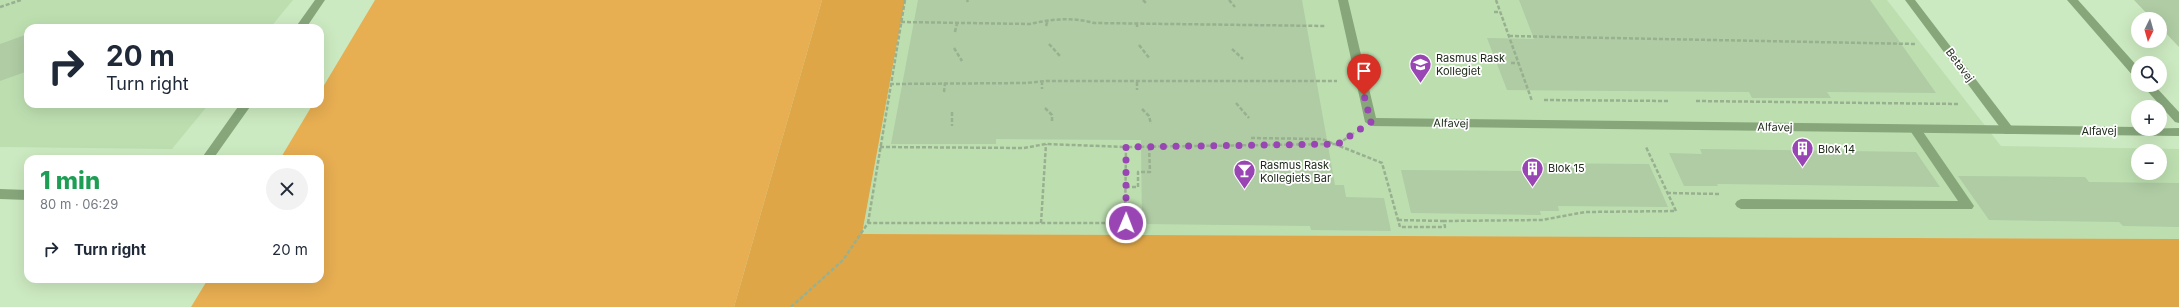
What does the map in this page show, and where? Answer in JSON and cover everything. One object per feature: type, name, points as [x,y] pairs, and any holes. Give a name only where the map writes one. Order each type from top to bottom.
[{"type":"street","points":[[303,24],[320,0]]},
{"type":"street","points":[[1343,0],[1371,122]]},
{"type":"street","name":"Betavej","points":[[1910,0],[2009,131]]},
{"type":"street","points":[[2072,0],[2131,66]]},
{"type":"street","points":[[2154,92],[2179,119]]},
{"type":"street","points":[[209,155],[243,108]]},
{"type":"street","name":"Alfavej","points":[[1371,122],[2179,132]]},
{"type":"street","points":[[1741,204],[1968,206],[1916,129]]},
{"type":"street","points":[[0,194],[24,194]]},
{"type":"path","points":[[0,7],[21,0]]},
{"type":"path","points":[[791,307],[843,260],[868,223],[905,0]]},
{"type":"path","points":[[1143,0],[1148,4]]},
{"type":"path","points":[[1229,0],[1235,7]]},
{"type":"path","points":[[1496,0],[1541,124]]},
{"type":"path","points":[[1494,12],[1500,12]]},
{"type":"path","points":[[901,22],[1030,24],[1048,20],[1228,25],[1350,26]]},
{"type":"path","points":[[1046,26],[1048,20]]},
{"type":"path","points":[[955,32],[956,23]]},
{"type":"path","points":[[1137,23],[1137,29]]},
{"type":"path","points":[[1509,36],[1944,45]]},
{"type":"path","points":[[1049,44],[1060,56]]},
{"type":"path","points":[[1139,45],[1150,59]]},
{"type":"path","points":[[954,48],[962,61]]},
{"type":"path","points":[[1232,49],[1243,58]]},
{"type":"path","points":[[1511,63],[1519,63]]},
{"type":"path","points":[[890,84],[1026,83],[1042,81],[1361,81]]},
{"type":"path","points":[[1042,81],[1042,89]]},
{"type":"path","points":[[1137,82],[1137,90]]},
{"type":"path","points":[[944,92],[945,83]]},
{"type":"path","points":[[1532,100],[1654,101]]},
{"type":"path","points":[[1690,101],[1990,105]]},
{"type":"path","points":[[1236,103],[1249,118]]},
{"type":"path","points":[[1045,108],[1052,115],[1052,122]]},
{"type":"path","points":[[1142,109],[1149,116],[1151,124]]},
{"type":"path","points":[[952,112],[952,126]]},
{"type":"path","points":[[880,147],[1024,148],[1046,144],[1126,147],[1338,144],[1371,122]]},
{"type":"path","points":[[1398,220],[1542,220],[1585,212],[1676,211],[1637,125]]},
{"type":"path","points":[[1251,138],[1322,139],[1338,144],[1382,163],[1400,227],[1445,227],[1444,221]]},
{"type":"path","points":[[1041,223],[1046,144]]},
{"type":"path","points":[[1126,186],[1138,187],[1138,172],[1150,172],[1149,146]]},
{"type":"path","points":[[868,223],[1126,223],[1126,147]]},
{"type":"shaded area","points":[[0,0],[293,0],[273,24],[24,24],[24,108],[206,108],[172,149],[0,147]]},
{"type":"shaded area","points":[[375,0],[822,0],[734,307],[191,307],[206,283],[324,283],[324,155],[282,155],[311,108],[324,108],[324,85]]},
{"type":"shaded area","points":[[822,0],[905,0],[862,234],[2179,239],[2179,307],[734,307]]},
{"type":"shaded area","name":"Rasmus Rask Kollegiet","points":[[905,0],[1887,0],[2001,146],[2131,148],[2131,180],[2167,180],[2167,149],[2179,149],[2179,239],[862,234]]},
{"type":"building","points":[[918,0],[1302,0],[1335,185],[1344,185],[1346,197],[1384,198],[1391,231],[1311,230],[1310,226],[1142,224],[1141,140],[996,139],[996,144],[891,144]]},
{"type":"building","points":[[1519,0],[1870,0],[1936,93],[1827,92],[1831,98],[1752,98],[1749,92],[1507,90],[1487,38],[1534,39]]},
{"type":"building","points":[[2134,0],[2179,0],[2179,47],[2167,34],[2167,12],[2145,12]]},
{"type":"building","points":[[24,35],[24,72],[0,81],[0,44]]},
{"type":"building","name":"Blok 14","points":[[1700,149],[1916,152],[1940,187],[1717,184],[1718,186],[1684,186],[1669,153],[1702,154]]},
{"type":"building","name":"Blok 15","points":[[1523,163],[1649,164],[1668,207],[1558,206],[1559,211],[1540,211],[1541,215],[1411,213],[1401,170],[1526,171]]},
{"type":"building","points":[[1958,176],[2085,177],[2089,182],[2179,183],[2179,227],[2123,226],[2119,222],[1989,220]]},
{"type":"place","name":"Rasmus Rask Kollegiet","points":[[1421,84]]},
{"type":"place","name":"Blok 14","points":[[1802,168]]},
{"type":"place","name":"Blok 15","points":[[1532,188]]},
{"type":"place","name":"Rasmus Rask Kollegiets Bar","points":[[1244,190]]},
{"type":"route","points":[[1126,223],[1126,147],[1338,144],[1371,122],[1364,95]]}]
